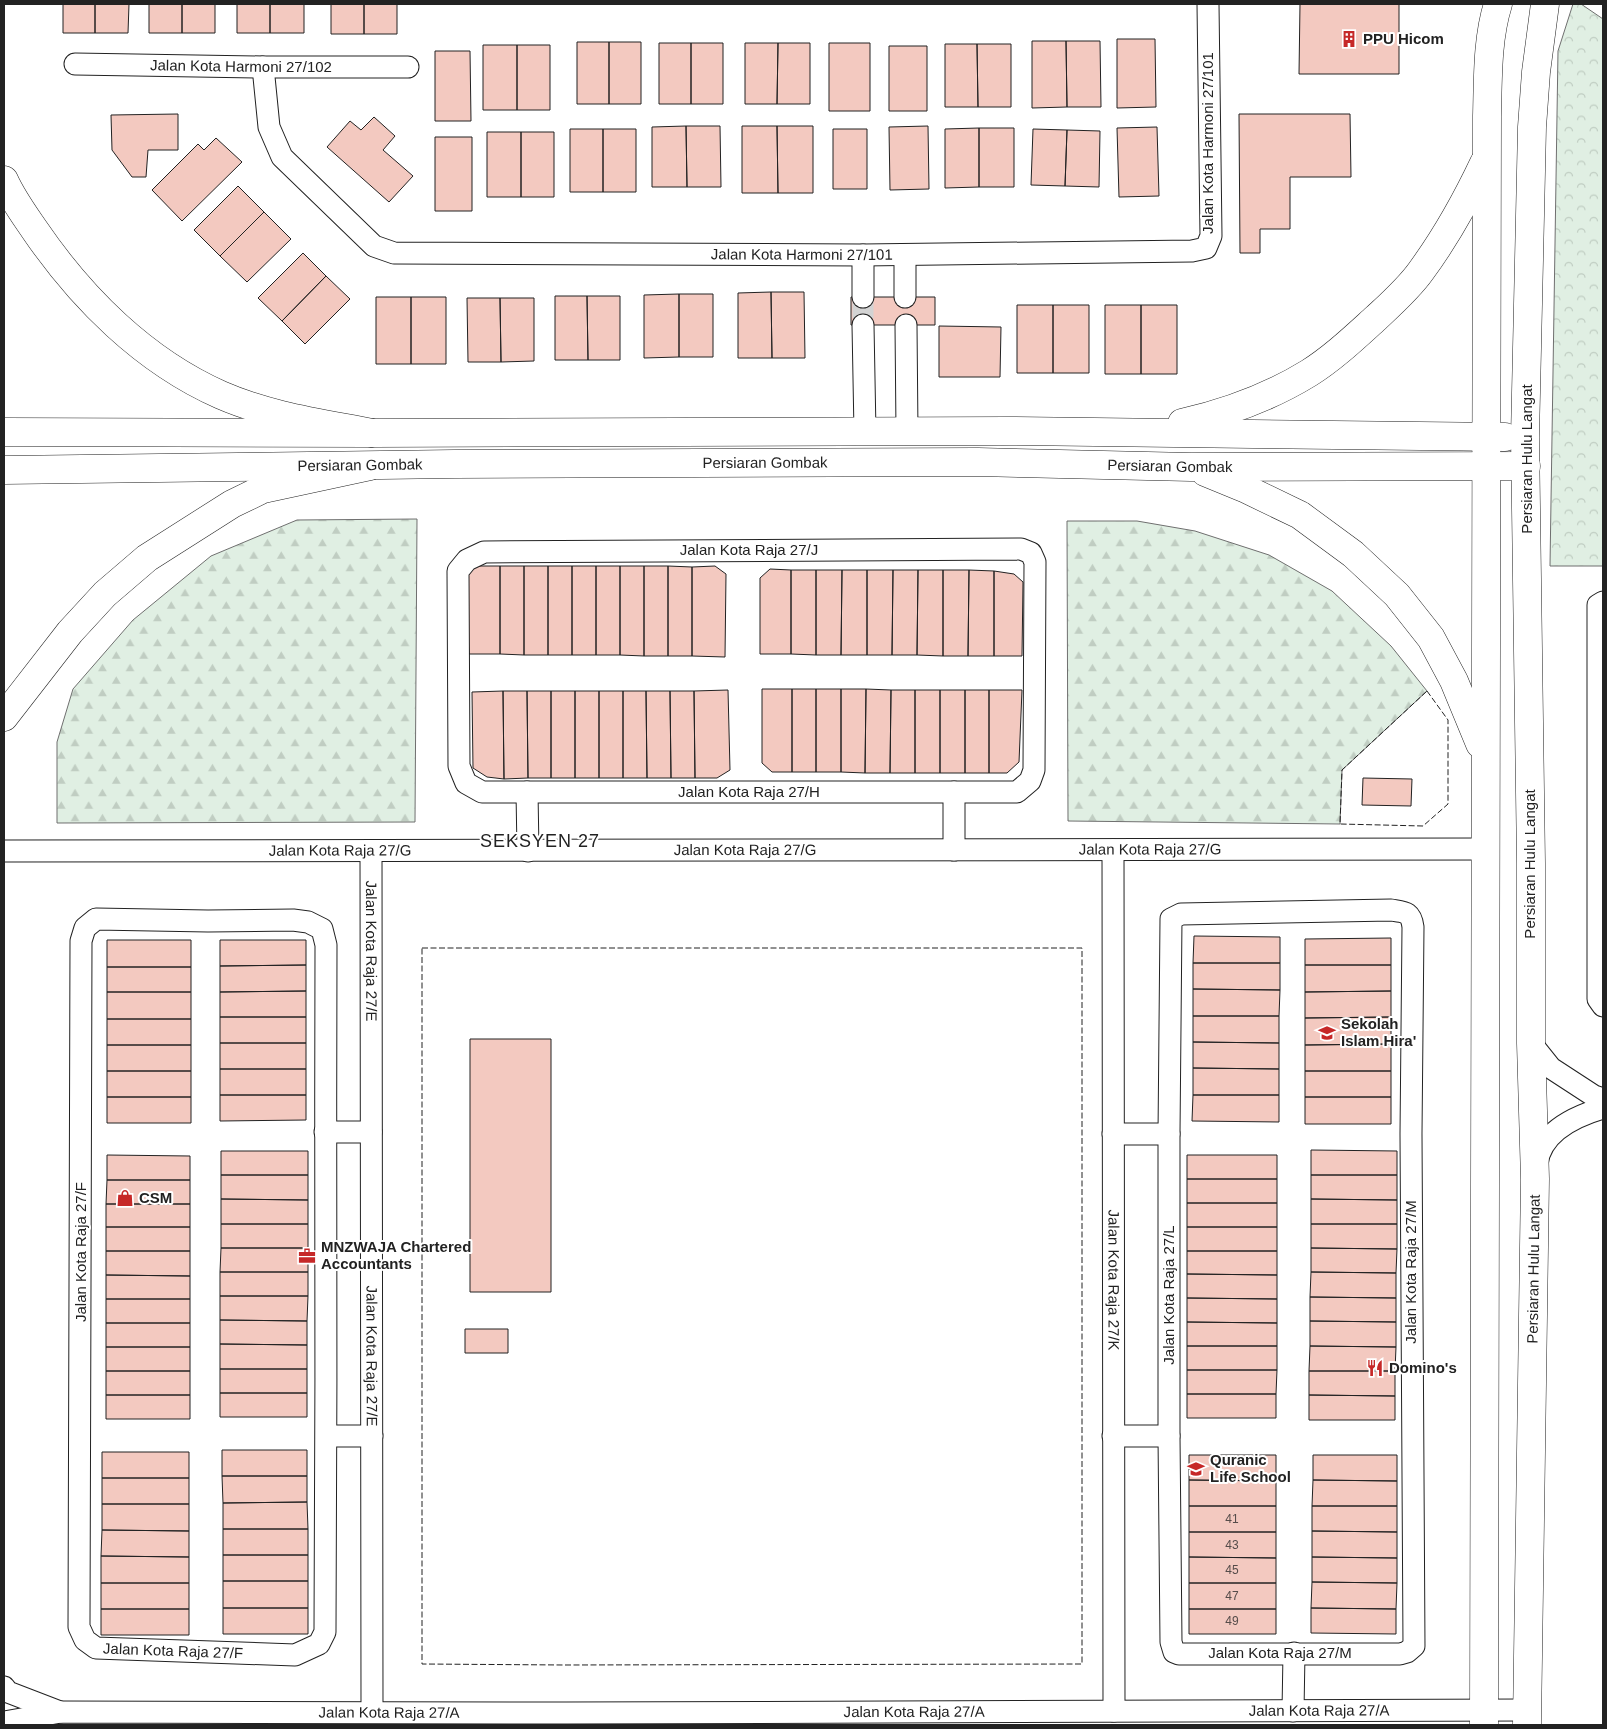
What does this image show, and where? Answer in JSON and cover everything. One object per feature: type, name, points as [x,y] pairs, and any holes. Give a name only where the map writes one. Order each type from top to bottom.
[{"type":"main road","points":[[1484,1718],[1486,158],[1489,64],[1495,13],[1498,4]]},
{"type":"main road","name":"Persiaran Hulu Langat","points":[[1527,1718],[1535,1179],[1531,1043],[1531,863],[1525,437],[1532,127],[1536,72],[1545,4]]},
{"type":"main road","points":[[1139,433],[1213,416],[1270,394],[1309,373],[1348,344],[1420,274],[1460,210],[1486,158]]},
{"type":"main road","points":[[4,180],[10,193],[50,253],[97,307],[143,349],[179,373],[222,395],[268,412],[372,433]]},
{"type":"main road","points":[[4,432],[1010,431],[1525,437]]},
{"type":"main road","name":"Persiaran Gombak","points":[[4,470],[454,464],[978,462],[1191,466],[1526,466]]},
{"type":"main road","points":[[4,717],[70,632],[105,594],[147,558],[232,504],[263,489],[370,466]]},
{"type":"main road","points":[[1191,466],[1244,488],[1300,516],[1353,554],[1397,596],[1430,638],[1454,680],[1486,757]]},
{"type":"street","name":"Jalan Kota Harmoni 27/101","points":[[263,67],[269,127],[282,158],[374,246],[394,253],[905,255],[1192,251],[1206,248],[1211,236],[1208,4]]},
{"type":"street","name":"Jalan Kota Harmoni 27/102","points":[[74,64],[408,67]]},
{"type":"street","points":[[863,255],[864,297]]},
{"type":"street","points":[[905,255],[906,297]]},
{"type":"street","points":[[864,325],[865,432]]},
{"type":"street","points":[[906,325],[907,432]]},
{"type":"street","name":"Jalan Kota Raja 27/J","points":[[466,783],[459,766],[458,571],[467,560],[484,552],[1021,548],[1031,553],[1035,562],[1034,770],[1030,781]]},
{"type":"street","points":[[1600,604],[1598,999],[1603,1006]]},
{"type":"street","name":"Jalan Kota Raja 27/H","points":[[466,783],[482,792],[1017,792],[1030,781]]},
{"type":"street","points":[[527,792],[528,851]]},
{"type":"street","points":[[954,792],[954,850]]},
{"type":"street","name":"Jalan Kota Raja 27/G","points":[[4,851],[1486,849]]},
{"type":"street","name":"Jalan Kota Raja 27/K","points":[[1113,850],[1114,1711]]},
{"type":"street","name":"Jalan Kota Raja 27/E","points":[[371,851],[372,1712]]},
{"type":"street","name":"Jalan Kota Raja 27/M","points":[[1169,932],[1171,919],[1181,914],[1390,910],[1407,913],[1412,918],[1414,1646],[1407,1652],[1400,1654],[1179,1654]]},
{"type":"street","name":"Jalan Kota Raja 27/F","points":[[96,919],[293,920],[308,922],[322,929],[326,945],[327,1436],[325,1632],[319,1644],[295,1655],[96,1648],[84,1640],[79,1627],[81,941],[85,928],[96,919]]},
{"type":"street","name":"Jalan Kota Raja 27/L","points":[[1169,932],[1171,1642],[1172,1649],[1179,1654]]},
{"type":"street","points":[[1531,1043],[1551,1068],[1594,1096],[1603,1099]]},
{"type":"street","points":[[1535,1179],[1538,1157],[1546,1140],[1582,1114],[1603,1108]]},
{"type":"street","points":[[325,1132],[371,1132]]},
{"type":"street","points":[[1113,1134],[1169,1134]]},
{"type":"street","points":[[327,1436],[372,1436]]},
{"type":"street","points":[[1113,1436],[1169,1436]]},
{"type":"street","points":[[1292,1711],[1294,1653]]},
{"type":"street","name":"Jalan Kota Raja 27/A","points":[[4,1687],[8,1692],[60,1712]]},
{"type":"street","name":"Jalan Kota Raja 27/A","points":[[4,1722],[60,1712],[1292,1711],[1527,1718]]},
{"type":"green space","points":[[1573,4],[1581,4],[1603,19],[1603,566],[1550,566],[1558,51]]},
{"type":"green space","points":[[417,519],[415,822],[57,823],[57,742],[73,689],[133,620],[211,556],[297,520]]},
{"type":"green space","points":[[1067,521],[1137,521],[1195,531],[1269,555],[1332,591],[1391,646],[1427,691],[1342,770],[1340,824],[1068,821]]},
{"type":"building","points":[[63,4],[95,4],[95,33],[63,33]]},
{"type":"building","points":[[95,4],[129,4],[128,33],[95,33]]},
{"type":"building","points":[[149,4],[182,4],[182,33],[149,33]]},
{"type":"building","points":[[182,4],[215,4],[215,33],[182,33]]},
{"type":"building","points":[[237,4],[270,4],[270,33],[237,33]]},
{"type":"building","points":[[270,4],[304,4],[304,33],[270,33]]},
{"type":"building","points":[[331,4],[364,4],[364,34],[331,34]]},
{"type":"building","points":[[364,4],[397,4],[397,34],[364,34]]},
{"type":"building","name":"PPU Hicom","points":[[1300,4],[1399,4],[1399,74],[1299,74]]},
{"type":"building","points":[[1117,39],[1155,39],[1156,107],[1117,108]]},
{"type":"building","points":[[1032,41],[1066,41],[1067,107],[1032,108]]},
{"type":"building","points":[[1066,41],[1100,41],[1101,107],[1067,107]]},
{"type":"building","points":[[577,42],[609,42],[609,104],[577,104]]},
{"type":"building","points":[[609,42],[641,42],[641,104],[609,104]]},
{"type":"building","points":[[659,43],[691,43],[691,104],[659,104]]},
{"type":"building","points":[[691,43],[723,43],[723,104],[691,104]]},
{"type":"building","points":[[745,43],[778,43],[777,104],[745,104]]},
{"type":"building","points":[[778,43],[810,43],[810,104],[777,104]]},
{"type":"building","points":[[829,43],[870,43],[870,111],[829,111]]},
{"type":"building","points":[[945,44],[977,44],[978,107],[945,107]]},
{"type":"building","points":[[977,44],[1011,44],[1011,107],[978,107]]},
{"type":"building","points":[[483,45],[517,45],[517,110],[483,110]]},
{"type":"building","points":[[517,45],[550,45],[550,110],[517,110]]},
{"type":"building","points":[[889,46],[927,46],[927,111],[889,111]]},
{"type":"building","points":[[435,51],[470,51],[471,121],[435,121]]},
{"type":"building","points":[[178,114],[178,150],[148,150],[146,177],[132,177],[112,150],[111,115]]},
{"type":"building","points":[[1239,114],[1350,114],[1351,177],[1290,177],[1290,229],[1260,229],[1260,253],[1240,253]]},
{"type":"building","points":[[374,117],[395,136],[383,150],[413,176],[389,202],[327,147],[350,121],[361,130]]},
{"type":"building","points":[[686,126],[687,187],[652,187],[652,127]]},
{"type":"building","points":[[686,126],[720,126],[721,187],[687,187]]},
{"type":"building","points":[[742,126],[777,126],[778,193],[742,193]]},
{"type":"building","points":[[777,126],[813,126],[813,193],[778,193]]},
{"type":"building","points":[[928,126],[929,189],[890,190],[889,127]]},
{"type":"building","points":[[1157,127],[1159,196],[1119,197],[1117,128]]},
{"type":"building","points":[[979,128],[979,187],[945,188],[945,129]]},
{"type":"building","points":[[979,128],[1014,128],[1014,187],[979,187]]},
{"type":"building","points":[[570,129],[603,129],[603,192],[570,192]]},
{"type":"building","points":[[603,129],[636,129],[636,192],[603,192]]},
{"type":"building","points":[[833,129],[867,129],[867,189],[833,189]]},
{"type":"building","points":[[1033,129],[1067,130],[1065,186],[1031,185]]},
{"type":"building","points":[[1067,130],[1100,131],[1099,187],[1065,186]]},
{"type":"building","points":[[487,132],[521,132],[521,197],[487,197]]},
{"type":"building","points":[[521,132],[554,132],[554,197],[521,197]]},
{"type":"building","points":[[435,137],[472,137],[472,211],[435,211]]},
{"type":"building","points":[[216,138],[242,162],[182,221],[152,190],[198,144],[204,150]]},
{"type":"building","points":[[238,186],[264,212],[220,256],[194,230]]},
{"type":"building","points":[[264,212],[291,239],[247,282],[220,256]]},
{"type":"building","points":[[303,253],[326,276],[282,321],[258,298]]},
{"type":"building","points":[[326,276],[350,299],[305,344],[282,321]]},
{"type":"building","points":[[771,292],[772,358],[738,358],[738,293]]},
{"type":"building","points":[[771,292],[804,292],[805,358],[772,358]]},
{"type":"building","points":[[679,294],[713,294],[713,357],[679,357]]},
{"type":"building","points":[[679,294],[679,357],[644,358],[644,295]]},
{"type":"building","points":[[555,296],[587,296],[588,360],[555,360]]},
{"type":"building","points":[[587,296],[620,296],[620,360],[588,360]]},
{"type":"building","points":[[376,297],[411,297],[411,364],[376,364]]},
{"type":"building","points":[[411,297],[446,297],[446,364],[411,364]]},
{"type":"building","points":[[851,297],[935,297],[935,325],[851,325]]},
{"type":"building","points":[[467,298],[500,298],[501,362],[468,362]]},
{"type":"building","points":[[500,298],[534,298],[534,361],[501,362]]},
{"type":"building","points":[[1017,305],[1053,305],[1053,373],[1017,373]]},
{"type":"building","points":[[1053,305],[1089,305],[1089,373],[1053,373]]},
{"type":"building","points":[[1105,305],[1141,305],[1141,374],[1105,374]]},
{"type":"building","points":[[1141,305],[1177,305],[1177,374],[1141,374]]},
{"type":"building","points":[[939,326],[1001,327],[1000,377],[939,377]]},
{"type":"building","points":[[476,566],[500,566],[500,654],[469,654],[464,574]]},
{"type":"building","points":[[500,566],[524,566],[524,655],[500,654]]},
{"type":"building","points":[[524,566],[548,566],[548,655],[524,655]]},
{"type":"building","points":[[548,566],[572,566],[572,655],[548,655]]},
{"type":"building","points":[[572,566],[596,566],[596,655],[572,655]]},
{"type":"building","points":[[596,566],[620,566],[620,655],[596,655]]},
{"type":"building","points":[[620,566],[644,566],[644,656],[620,655]]},
{"type":"building","points":[[644,566],[668,566],[668,656],[644,656]]},
{"type":"building","points":[[668,566],[692,567],[692,656],[668,656]]},
{"type":"building","points":[[715,566],[726,574],[725,657],[692,656],[692,567]]},
{"type":"building","points":[[770,569],[791,570],[791,654],[760,654],[760,578]]},
{"type":"building","points":[[791,570],[816,570],[816,655],[791,654]]},
{"type":"building","points":[[816,570],[842,570],[841,655],[816,655]]},
{"type":"building","points":[[842,570],[867,570],[867,655],[841,655]]},
{"type":"building","points":[[867,570],[893,570],[892,655],[867,655]]},
{"type":"building","points":[[893,570],[918,570],[917,655],[892,655]]},
{"type":"building","points":[[918,570],[943,570],[943,656],[917,655]]},
{"type":"building","points":[[943,570],[969,570],[968,656],[943,656]]},
{"type":"building","points":[[969,570],[994,571],[994,656],[968,656]]},
{"type":"building","points":[[994,571],[1014,574],[1023,582],[1022,656],[994,656]]},
{"type":"building","points":[[762,689],[792,689],[792,772],[772,772],[762,763]]},
{"type":"building","points":[[792,689],[816,689],[816,772],[792,772]]},
{"type":"building","points":[[816,689],[841,689],[841,772],[816,772]]},
{"type":"building","points":[[841,689],[866,689],[865,773],[841,772]]},
{"type":"building","points":[[866,689],[891,690],[890,773],[865,773]]},
{"type":"building","points":[[728,690],[730,770],[717,778],[695,778],[694,691]]},
{"type":"building","points":[[891,690],[915,690],[915,773],[890,773]]},
{"type":"building","points":[[915,690],[940,690],[940,773],[915,773]]},
{"type":"building","points":[[940,690],[965,690],[965,773],[940,773]]},
{"type":"building","points":[[965,690],[989,690],[989,773],[965,773]]},
{"type":"building","points":[[989,690],[1022,690],[1019,762],[1007,773],[989,773]]},
{"type":"building","points":[[503,691],[527,691],[528,778],[504,779]]},
{"type":"building","points":[[503,691],[504,779],[487,777],[473,768],[472,692]]},
{"type":"building","points":[[527,691],[551,691],[551,778],[528,778]]},
{"type":"building","points":[[551,691],[575,691],[575,778],[551,778]]},
{"type":"building","points":[[575,691],[599,691],[599,778],[575,778]]},
{"type":"building","points":[[599,691],[623,691],[623,778],[599,778]]},
{"type":"building","points":[[623,691],[646,691],[647,778],[623,778]]},
{"type":"building","points":[[646,691],[670,691],[671,778],[647,778]]},
{"type":"building","points":[[670,691],[694,691],[695,778],[671,778]]},
{"type":"building","points":[[1363,778],[1412,779],[1411,806],[1362,805]]},
{"type":"building","points":[[1194,936],[1280,937],[1280,963],[1193,963]]},
{"type":"building","points":[[1391,938],[1391,965],[1305,965],[1305,939]]},
{"type":"building","points":[[107,940],[191,940],[191,967],[107,967]]},
{"type":"building","points":[[220,940],[306,940],[306,965],[220,966]]},
{"type":"building","points":[[1193,963],[1280,963],[1280,990],[1193,989]]},
{"type":"building","points":[[306,965],[306,991],[220,992],[220,966]]},
{"type":"building","points":[[1305,965],[1391,965],[1391,991],[1305,992]]},
{"type":"building","points":[[107,967],[191,967],[191,992],[107,992]]},
{"type":"building","points":[[1193,989],[1280,990],[1279,1016],[1193,1016]]},
{"type":"building","points":[[306,991],[306,1017],[220,1017],[220,992]]},
{"type":"building","points":[[1391,991],[1391,1017],[1305,1018],[1305,992]]},
{"type":"building","points":[[107,992],[191,992],[191,1019],[107,1019]]},
{"type":"building","points":[[1193,1016],[1279,1016],[1279,1043],[1193,1042]]},
{"type":"building","points":[[220,1017],[306,1017],[306,1043],[220,1043]]},
{"type":"building","points":[[1391,1017],[1391,1044],[1305,1045],[1305,1018]]},
{"type":"building","points":[[107,1019],[191,1019],[191,1045],[107,1045]]},
{"type":"building","points":[[470,1039],[551,1039],[551,1292],[470,1292]]},
{"type":"building","points":[[1193,1042],[1279,1043],[1279,1069],[1193,1068]]},
{"type":"building","points":[[220,1043],[306,1043],[306,1069],[220,1069]]},
{"type":"building","points":[[1391,1044],[1391,1071],[1305,1071],[1305,1045]]},
{"type":"building","points":[[107,1045],[191,1045],[191,1071],[107,1071]]},
{"type":"building","points":[[1193,1068],[1279,1069],[1279,1095],[1193,1095]]},
{"type":"building","points":[[220,1069],[306,1069],[306,1095],[220,1095]]},
{"type":"building","points":[[107,1071],[191,1071],[191,1097],[107,1097]]},
{"type":"building","points":[[1305,1071],[1391,1071],[1391,1097],[1305,1097]]},
{"type":"building","points":[[220,1095],[306,1095],[306,1120],[220,1121]]},
{"type":"building","points":[[1193,1095],[1279,1095],[1279,1122],[1192,1121]]},
{"type":"building","points":[[107,1097],[191,1097],[191,1123],[107,1123]]},
{"type":"building","points":[[1305,1097],[1391,1097],[1391,1124],[1305,1124]]},
{"type":"building","points":[[1311,1150],[1397,1151],[1397,1175],[1311,1175]]},
{"type":"building","points":[[221,1151],[308,1151],[308,1175],[221,1175]]},
{"type":"building","points":[[107,1155],[190,1156],[190,1180],[107,1180]]},
{"type":"building","points":[[1187,1155],[1277,1155],[1277,1179],[1187,1179]]},
{"type":"building","points":[[221,1175],[308,1175],[308,1200],[221,1199]]},
{"type":"building","points":[[1311,1175],[1397,1175],[1397,1200],[1311,1199]]},
{"type":"building","points":[[1187,1179],[1277,1179],[1277,1203],[1187,1203]]},
{"type":"building","points":[[107,1180],[190,1180],[190,1204],[106,1204]]},
{"type":"building","points":[[221,1199],[308,1200],[308,1224],[221,1224]]},
{"type":"building","points":[[1311,1199],[1397,1200],[1397,1224],[1311,1224]]},
{"type":"building","points":[[1187,1203],[1277,1203],[1277,1227],[1187,1227]]},
{"type":"building","points":[[106,1204],[190,1204],[190,1227],[106,1227]]},
{"type":"building","points":[[221,1224],[308,1224],[308,1248],[221,1248]]},
{"type":"building","points":[[1311,1224],[1397,1224],[1397,1249],[1311,1248]]},
{"type":"building","points":[[106,1227],[190,1227],[190,1251],[106,1251]]},
{"type":"building","points":[[1187,1227],[1277,1227],[1277,1251],[1187,1251]]},
{"type":"building","points":[[221,1248],[308,1248],[308,1272],[220,1272]]},
{"type":"building","points":[[1311,1248],[1397,1249],[1396,1273],[1311,1272]]},
{"type":"building","points":[[106,1251],[190,1251],[190,1276],[106,1275]]},
{"type":"building","points":[[1187,1251],[1277,1251],[1277,1275],[1187,1274]]},
{"type":"building","points":[[220,1272],[308,1272],[308,1296],[220,1296]]},
{"type":"building","points":[[1311,1272],[1396,1273],[1396,1298],[1310,1297]]},
{"type":"building","points":[[1187,1274],[1277,1275],[1277,1299],[1187,1298]]},
{"type":"building","points":[[106,1275],[190,1276],[190,1299],[106,1299]]},
{"type":"building","points":[[220,1296],[308,1296],[307,1321],[220,1320]]},
{"type":"building","points":[[1310,1297],[1396,1298],[1396,1322],[1310,1321]]},
{"type":"building","points":[[1187,1298],[1277,1299],[1277,1323],[1187,1322]]},
{"type":"building","points":[[106,1299],[190,1299],[190,1323],[106,1323]]},
{"type":"building","points":[[220,1320],[307,1321],[307,1345],[220,1344]]},
{"type":"building","points":[[1310,1321],[1396,1322],[1396,1347],[1310,1346]]},
{"type":"building","points":[[1187,1322],[1277,1323],[1277,1346],[1187,1346]]},
{"type":"building","points":[[106,1323],[190,1323],[190,1347],[106,1347]]},
{"type":"building","points":[[465,1329],[508,1329],[508,1353],[465,1353]]},
{"type":"building","points":[[220,1344],[307,1345],[307,1369],[220,1369]]},
{"type":"building","points":[[1187,1346],[1277,1346],[1277,1370],[1187,1370]]},
{"type":"building","points":[[1310,1346],[1396,1347],[1395,1371],[1309,1371]]},
{"type":"building","points":[[106,1347],[190,1347],[190,1371],[106,1371]]},
{"type":"building","points":[[220,1369],[307,1369],[307,1393],[220,1393]]},
{"type":"building","points":[[1187,1370],[1277,1370],[1276,1394],[1187,1394]]},
{"type":"building","points":[[106,1371],[190,1371],[190,1395],[106,1395]]},
{"type":"building","points":[[1309,1371],[1395,1371],[1395,1396],[1309,1395]]},
{"type":"building","points":[[220,1393],[307,1393],[307,1417],[220,1417]]},
{"type":"building","points":[[1187,1394],[1276,1394],[1276,1418],[1187,1418]]},
{"type":"building","points":[[106,1395],[190,1395],[190,1419],[106,1419]]},
{"type":"building","points":[[1309,1395],[1395,1396],[1395,1420],[1309,1420]]},
{"type":"building","points":[[222,1450],[307,1450],[307,1476],[222,1476]]},
{"type":"building","points":[[102,1452],[189,1452],[189,1478],[102,1478]]},
{"type":"building","points":[[1189,1455],[1276,1455],[1276,1481],[1189,1480]]},
{"type":"building","points":[[1313,1455],[1397,1455],[1397,1481],[1313,1480]]},
{"type":"building","points":[[222,1476],[307,1476],[307,1502],[223,1503]]},
{"type":"building","points":[[102,1478],[189,1478],[189,1504],[102,1504]]},
{"type":"building","points":[[1189,1480],[1276,1481],[1276,1506],[1189,1506]]},
{"type":"building","points":[[1313,1480],[1397,1481],[1397,1506],[1312,1506]]},
{"type":"building","points":[[307,1502],[308,1529],[223,1529],[223,1503]]},
{"type":"building","points":[[102,1504],[189,1504],[189,1531],[102,1530]]},
{"type":"building","points":[[1189,1506],[1276,1506],[1276,1532],[1189,1532]]},
{"type":"building","points":[[1312,1506],[1397,1506],[1397,1532],[1312,1531]]},
{"type":"building","points":[[223,1529],[308,1529],[308,1555],[223,1555]]},
{"type":"building","points":[[102,1530],[189,1531],[189,1557],[101,1556]]},
{"type":"building","points":[[1312,1531],[1397,1532],[1397,1558],[1312,1557]]},
{"type":"building","points":[[1189,1532],[1276,1532],[1276,1558],[1189,1557]]},
{"type":"building","points":[[223,1555],[308,1555],[308,1581],[223,1581]]},
{"type":"building","points":[[101,1556],[189,1557],[189,1583],[101,1583]]},
{"type":"building","points":[[1189,1557],[1276,1558],[1276,1583],[1189,1583]]},
{"type":"building","points":[[1312,1557],[1397,1558],[1397,1583],[1312,1582]]},
{"type":"building","points":[[223,1581],[308,1581],[308,1608],[223,1608]]},
{"type":"building","points":[[1312,1582],[1397,1583],[1396,1609],[1311,1608]]},
{"type":"building","points":[[101,1583],[189,1583],[189,1609],[101,1609]]},
{"type":"building","points":[[1189,1583],[1276,1583],[1276,1609],[1189,1609]]},
{"type":"building","points":[[223,1608],[308,1608],[308,1634],[223,1634]]},
{"type":"building","points":[[1311,1608],[1396,1609],[1396,1634],[1311,1633]]},
{"type":"building","points":[[101,1609],[189,1609],[189,1635],[101,1635]]},
{"type":"building","points":[[1189,1609],[1276,1609],[1276,1634],[1189,1634]]},
{"type":"tunnel","points":[[863,297],[863,325]]},
{"type":"fence","points":[[1427,691],[1448,720],[1448,804],[1423,826],[1340,824],[1342,770],[1427,691]]},
{"type":"fence","points":[[422,948],[1082,948],[1082,1664],[422,1664],[422,948]]},
{"type":"place","name":"PPU Hicom","points":[[1349,39]]},
{"type":"place","name":"Sekolah Islam Hira'","points":[[1327,1033]]},
{"type":"place","name":"CSM","points":[[125,1198]]},
{"type":"place","name":"MNZWAJA Chartered Accountants","points":[[307,1256]]},
{"type":"place","name":"Domino's","points":[[1375,1368]]},
{"type":"place","name":"Quranic Life School","points":[[1196,1469]]},
{"type":"district","name":"SEKSYEN 27","points":[[540,841]]}]
